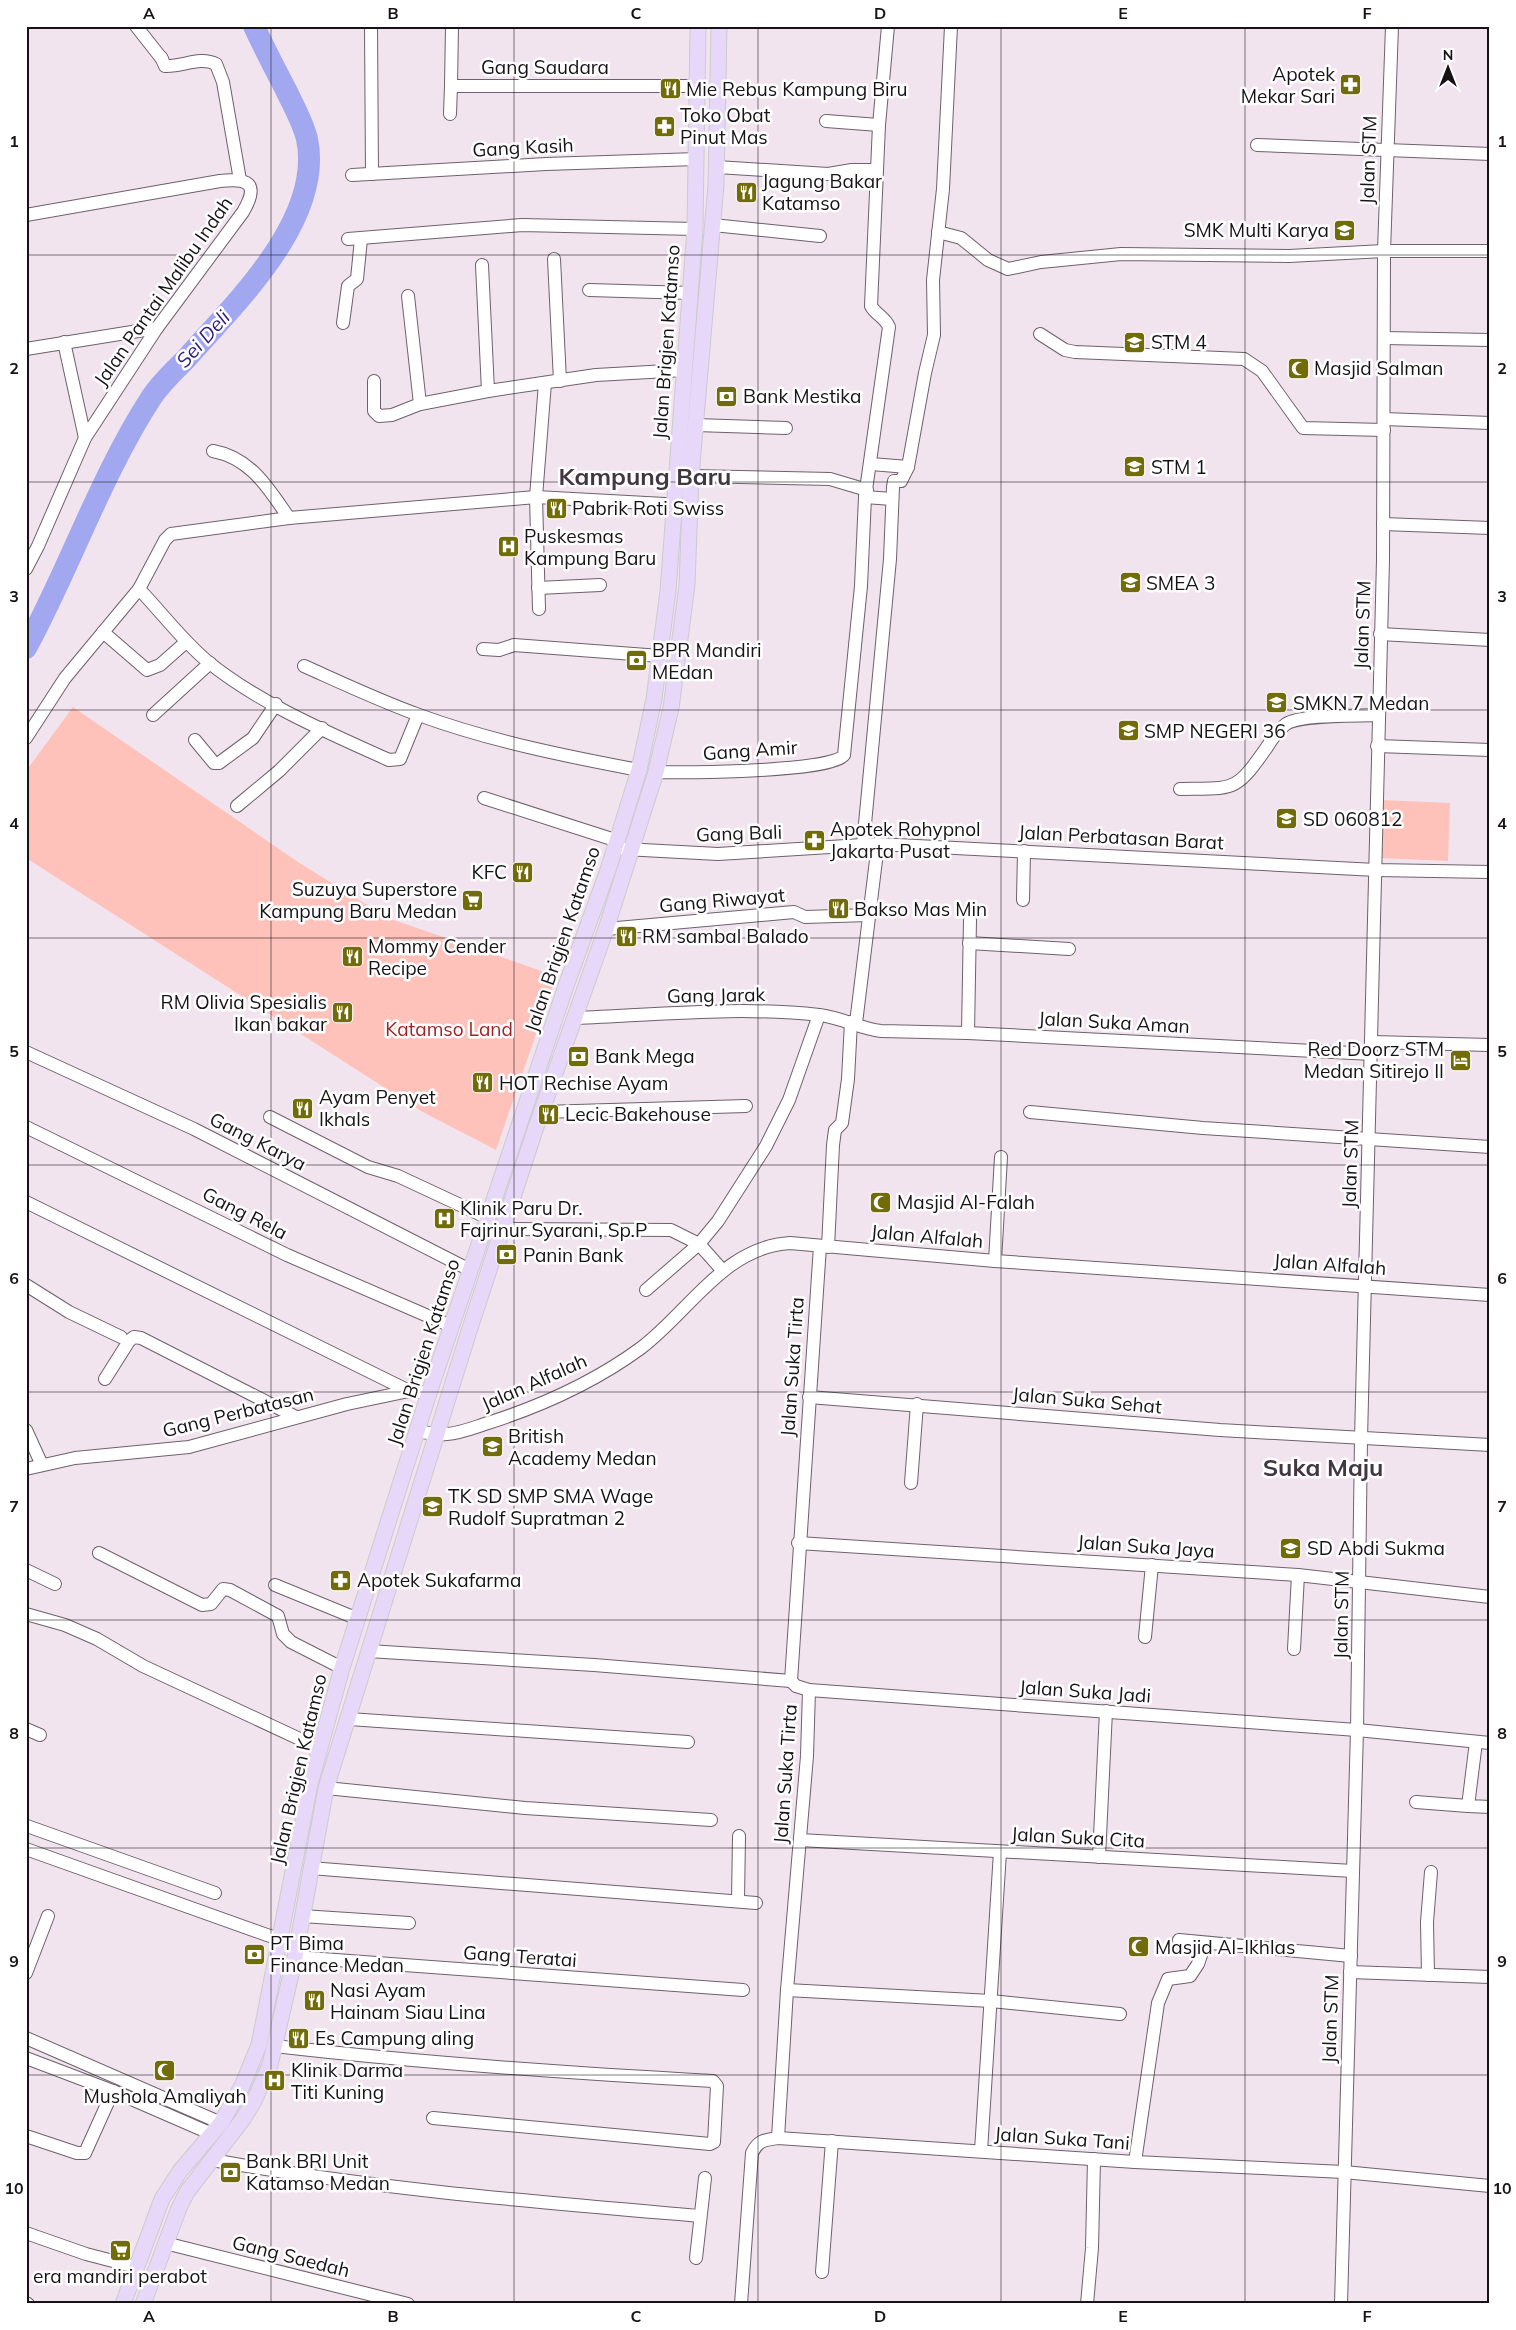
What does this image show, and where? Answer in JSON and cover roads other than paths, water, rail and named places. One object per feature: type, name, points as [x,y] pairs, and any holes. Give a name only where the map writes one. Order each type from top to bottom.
[{"type":"main road","name":"Jalan Brigjen Katamso","points":[[123,2304],[162,2199],[180,2171],[217,2129],[242,2086],[259,2045],[319,1748],[342,1668],[451,1326],[617,844],[639,770],[665,624],[695,229],[698,26]]},
{"type":"main road","name":"Jalan Brigjen Katamso","points":[[143,2304],[165,2242],[187,2192],[229,2139],[254,2101],[275,2046],[295,1957],[326,1788],[436,1434],[542,1112],[606,929],[656,772],[671,708],[682,630],[691,476],[717,167],[719,26]]},
{"type":"main road","points":[[675,475],[691,476]]},
{"type":"main road","points":[[604,881],[618,888]]},
{"type":"main road","points":[[299,1843],[315,1845]]},
{"type":"street","points":[[136,26],[165,66],[176,66],[207,60],[216,64],[223,82],[240,180]]},
{"type":"street","points":[[371,26],[372,174]]},
{"type":"street","points":[[450,114],[452,26]]},
{"type":"street","points":[[866,493],[890,327],[884,318],[874,313],[871,306],[878,124],[888,26]]},
{"type":"street","points":[[863,845],[890,559],[894,481],[901,481],[908,467],[925,373],[934,336],[933,280],[943,189],[951,26]]},
{"type":"street","name":"Jalan STM","points":[[1341,2304],[1361,1582],[1362,1439],[1383,524],[1384,251],[1392,26]]},
{"type":"street","name":"Gang Saudara","points":[[451,86],[698,86]]},
{"type":"street","points":[[826,121],[878,124]]},
{"type":"street","points":[[1257,145],[1387,152],[1490,154]]},
{"type":"street","name":"Gang Kasih","points":[[352,175],[537,164],[697,159]]},
{"type":"street","points":[[717,167],[828,174],[852,170],[877,170]]},
{"type":"street","name":"Jalan Pantai Malibu Indah","points":[[26,215],[220,180],[240,180],[251,186],[250,202],[157,328],[85,438],[26,569]]},
{"type":"street","points":[[343,322],[348,286],[357,279],[355,239],[531,225],[695,229]]},
{"type":"street","points":[[713,226],[820,236]]},
{"type":"street","points":[[938,232],[961,238],[988,260],[1008,269],[1041,262],[1121,254],[1289,256],[1384,251],[1490,251]]},
{"type":"street","points":[[554,259],[560,381]]},
{"type":"street","points":[[482,265],[488,391]]},
{"type":"street","points":[[589,290],[690,293]]},
{"type":"street","points":[[408,296],[420,404]]},
{"type":"street","points":[[26,349],[157,328]]},
{"type":"street","points":[[1040,334],[1064,350],[1075,352],[1244,360],[1262,371],[1303,428],[1490,423]]},
{"type":"street","points":[[1384,338],[1490,340]]},
{"type":"street","points":[[64,342],[85,438]]},
{"type":"street","points":[[374,381],[374,409],[376,415],[392,415],[420,404],[488,391],[596,376],[685,370]]},
{"type":"street","points":[[538,609],[536,496],[545,383]]},
{"type":"street","points":[[696,425],[786,428]]},
{"type":"street","points":[[213,451],[232,456],[251,469],[263,480],[289,518]]},
{"type":"street","points":[[871,464],[908,467]]},
{"type":"street","points":[[691,476],[830,479],[866,493],[892,499]]},
{"type":"street","name":"Gang Amir","points":[[656,772],[691,773],[787,767],[829,763],[840,760],[844,755],[862,586],[866,493]]},
{"type":"street","points":[[26,738],[65,678],[139,589],[164,540],[171,534],[289,518],[536,496],[690,506]]},
{"type":"street","points":[[1383,524],[1490,528]]},
{"type":"street","points":[[538,588],[600,585]]},
{"type":"street","points":[[139,589],[186,642],[210,663],[276,704],[389,760],[395,761],[400,759],[418,715]]},
{"type":"street","points":[[103,632],[147,670],[154,669],[186,642]]},
{"type":"street","points":[[1380,634],[1490,640]]},
{"type":"street","points":[[483,650],[499,650],[514,645],[660,656]]},
{"type":"street","points":[[153,715],[210,663]]},
{"type":"street","points":[[304,666],[418,715],[511,743],[639,770]]},
{"type":"street","points":[[196,740],[214,763],[219,763],[253,738],[276,704]]},
{"type":"street","points":[[1180,789],[1234,786],[1244,778],[1279,730],[1297,719],[1378,715]]},
{"type":"street","points":[[237,806],[278,771],[322,728]]},
{"type":"street","points":[[1377,746],[1490,750]]},
{"type":"street","name":"Gang Bali","points":[[484,798],[617,844],[630,851],[718,854],[863,845]]},
{"type":"street","name":"Jalan Perbatasan Barat","points":[[863,845],[878,844],[1024,851],[1376,870],[1490,872]]},
{"type":"street","name":"Jalan Suka Tirta","points":[[778,2138],[787,1990],[810,1690],[796,1686],[791,1681],[798,1543],[809,1397],[834,1135],[842,1123],[878,844]]},
{"type":"street","points":[[1023,900],[1024,851]]},
{"type":"street","name":"Gang Riwayat","points":[[606,929],[794,912],[804,917],[870,915]]},
{"type":"street","points":[[968,1033],[970,920]]},
{"type":"street","points":[[969,943],[1069,950]]},
{"type":"street","name":"Gang Jarak","points":[[576,1018],[754,1012],[819,1014],[854,1022]]},
{"type":"street","points":[[646,1290],[698,1244],[718,1220],[766,1146],[789,1100],[819,1014]]},
{"type":"street","name":"Jalan Suka Aman","points":[[854,1022],[869,1030],[881,1031],[1372,1048],[1490,1045]]},
{"type":"street","name":"Gang Karya","points":[[26,1052],[194,1129],[470,1270]]},
{"type":"street","points":[[542,1112],[746,1106]]},
{"type":"street","points":[[1030,1112],[1370,1140],[1490,1147]]},
{"type":"street","points":[[270,1117],[368,1167],[398,1176],[488,1218]]},
{"type":"street","name":"Gang Rela","points":[[26,1127],[287,1255],[451,1326]]},
{"type":"street","points":[[995,1261],[1001,1157]]},
{"type":"street","points":[[26,1202],[409,1391]]},
{"type":"street","points":[[503,1229],[671,1230],[698,1244],[723,1271]]},
{"type":"street","name":"Jalan Alfalah","points":[[417,1431],[436,1434],[461,1432],[505,1418],[553,1398],[606,1370],[642,1347],[723,1271],[746,1253],[763,1247],[790,1243],[995,1261],[1490,1295]]},
{"type":"street","points":[[26,1285],[69,1312],[121,1337]]},
{"type":"street","points":[[105,1379],[129,1341],[134,1337],[141,1338],[296,1417]]},
{"type":"street","name":"Gang Perbatasan","points":[[26,1470],[75,1458],[189,1447],[296,1417],[409,1391],[429,1393]]},
{"type":"street","name":"Jalan Suka Sehat","points":[[809,1397],[917,1404],[1220,1430],[1490,1445]]},
{"type":"street","points":[[910,1483],[917,1404]]},
{"type":"street","points":[[26,1430],[42,1465]]},
{"type":"street","name":"Jalan Suka Jaya","points":[[798,1543],[1298,1575],[1490,1597]]},
{"type":"street","points":[[99,1553],[202,1605],[211,1604],[223,1589],[230,1590],[278,1616],[283,1634],[291,1642],[342,1668]]},
{"type":"street","points":[[1145,1636],[1152,1565]]},
{"type":"street","points":[[26,1570],[55,1584]]},
{"type":"street","points":[[1294,1649],[1298,1575]]},
{"type":"street","points":[[275,1585],[358,1619]]},
{"type":"street","points":[[26,1614],[65,1625],[97,1639],[143,1666],[319,1748]]},
{"type":"street","points":[[368,1652],[594,1665],[791,1681]]},
{"type":"street","name":"Jalan Suka Jadi","points":[[810,1690],[1357,1730],[1490,1743]]},
{"type":"street","points":[[1099,1857],[1106,1711]]},
{"type":"street","points":[[349,1719],[688,1742]]},
{"type":"street","points":[[26,1729],[40,1735]]},
{"type":"street","points":[[1468,1806],[1476,1742]]},
{"type":"street","points":[[326,1788],[525,1808],[710,1820]]},
{"type":"street","points":[[1416,1802],[1490,1807]]},
{"type":"street","points":[[27,1826],[139,1868],[215,1893]]},
{"type":"street","points":[[738,1902],[739,1836]]},
{"type":"street","name":"Jalan Suka Cita","points":[[800,1840],[1353,1871]]},
{"type":"street","points":[[26,1849],[281,1940]]},
{"type":"street","points":[[982,2151],[1000,1852]]},
{"type":"street","points":[[133,1887],[139,1868]]},
{"type":"street","points":[[310,1868],[756,1904]]},
{"type":"street","points":[[1428,1975],[1427,1922],[1431,1872]]},
{"type":"street","points":[[26,1973],[48,1916]]},
{"type":"street","points":[[302,1916],[410,1923]]},
{"type":"street","points":[[1179,1940],[1350,1956]]},
{"type":"street","points":[[1135,2162],[1158,2003],[1168,1979],[1190,1976],[1198,1964],[1205,1943]]},
{"type":"street","name":"Gang Teratai","points":[[295,1957],[369,1964],[743,1990]]},
{"type":"street","points":[[1350,1972],[1490,1977]]},
{"type":"street","points":[[787,1990],[990,2001],[1120,2014]]},
{"type":"street","points":[[26,2038],[217,2129]]},
{"type":"street","points":[[275,2046],[340,2054],[575,2073],[713,2081],[717,2088],[714,2142],[710,2144],[433,2118]]},
{"type":"street","points":[[26,2058],[217,2129]]},
{"type":"street","points":[[26,2136],[77,2153],[85,2153],[113,2091]]},
{"type":"street","points":[[741,2304],[752,2154],[756,2144],[763,2140],[778,2138]]},
{"type":"street","name":"Jalan Suka Tani","points":[[778,2138],[1135,2162],[1344,2172],[1490,2186]]},
{"type":"street","points":[[822,2272],[832,2141]]},
{"type":"street","points":[[1087,2304],[1092,2248],[1094,2159]]},
{"type":"street","points":[[212,2160],[279,2172],[369,2183],[700,2216]]},
{"type":"street","points":[[696,2258],[705,2178]]},
{"type":"street","points":[[26,2232],[86,2254],[136,2267]]},
{"type":"street","name":"Gang Saedah","points":[[165,2242],[408,2304]]},
{"type":"waterway","name":"Sei Deli","points":[[26,648],[101,490],[151,398],[250,287],[271,259],[289,230],[302,200],[309,169],[307,139],[298,114],[254,26]]},
{"type":"place","name":"Apotek Mekar Sari","points":[[1351,85]]},
{"type":"place","name":"Mie Rebus Kampung Biru","points":[[670,89]]},
{"type":"place","name":"Toko Obat Pinut Mas","points":[[664,126]]},
{"type":"place","name":"Jagung Bakar Katamso","points":[[746,192]]},
{"type":"place","name":"SMK Multi Karya","points":[[1345,230]]},
{"type":"place","name":"STM 4","points":[[1135,342]]},
{"type":"place","name":"Masjid Salman","points":[[1298,368]]},
{"type":"place","name":"Bank Mestika","points":[[727,396]]},
{"type":"place","name":"STM 1","points":[[1135,467]]},
{"type":"place","name":"Pabrik Roti Swiss","points":[[556,508]]},
{"type":"place","name":"Puskesmas Kampung Baru","points":[[508,547]]},
{"type":"place","name":"SMEA 3","points":[[1130,583]]},
{"type":"place","name":"BPR Mandiri MEdan","points":[[636,661]]},
{"type":"place","name":"SMKN 7 Medan","points":[[1277,703]]},
{"type":"place","name":"SMP NEGERI 36","points":[[1128,731]]},
{"type":"place","name":"SD 060812","points":[[1287,819]]},
{"type":"place","name":"Apotek Rohypnol Jakarta Pusat","points":[[814,840]]},
{"type":"place","name":"KFC","points":[[523,872]]},
{"type":"place","name":"Suzuya Superstore Kampung Baru Medan","points":[[473,900]]},
{"type":"place","name":"Bakso Mas Min","points":[[838,909]]},
{"type":"place","name":"RM sambal Balado","points":[[626,936]]},
{"type":"place","name":"Mommy Cender Recipe","points":[[352,957]]},
{"type":"place","name":"RM Olivia Spesialis Ikan bakar","points":[[343,1013]]},
{"type":"place","name":"Bank Mega","points":[[579,1056]]},
{"type":"place","name":"Red Doorz STM Medan Sitirejo II","points":[[1460,1060]]},
{"type":"place","name":"HOT Rechise Ayam","points":[[483,1083]]},
{"type":"place","name":"Ayam Penyet Ikhals","points":[[303,1108]]},
{"type":"place","name":"Lecic Bakehouse","points":[[549,1114]]},
{"type":"place","name":"Masjid Al-Falah","points":[[881,1202]]},
{"type":"place","name":"Klinik Paru Dr. Fajrinur Syarani, Sp.P","points":[[444,1219]]},
{"type":"place","name":"Panin Bank","points":[[507,1255]]},
{"type":"place","name":"British Academy Medan","points":[[492,1447]]},
{"type":"place","name":"TK SD SMP SMA Wage Rudolf Supratman 2","points":[[432,1507]]},
{"type":"place","name":"SD Abdi Sukma","points":[[1291,1548]]},
{"type":"place","name":"Apotek Sukafarma","points":[[341,1580]]},
{"type":"place","name":"Masjid Al-Ikhlas","points":[[1139,1947]]},
{"type":"place","name":"PT Bima Finance Medan","points":[[254,1954]]},
{"type":"place","name":"Nasi Ayam Hainam Siau Lina","points":[[314,2001]]},
{"type":"place","name":"Es Campung aling","points":[[299,2038]]},
{"type":"place","name":"Mushola Amaliyah","points":[[165,2070]]},
{"type":"place","name":"Klinik Darma Titi Kuning","points":[[275,2081]]},
{"type":"place","name":"Bank BRI Unit Katamso Medan","points":[[230,2172]]},
{"type":"place","name":"era mandiri perabot","points":[[120,2250]]},
{"type":"district","name":"Kampung Baru","points":[[645,477]]},
{"type":"district","name":"Suka Maju","points":[[1323,1468]]},
{"type":"park label","name":"Katamso Land","points":[[449,1029]]}]
